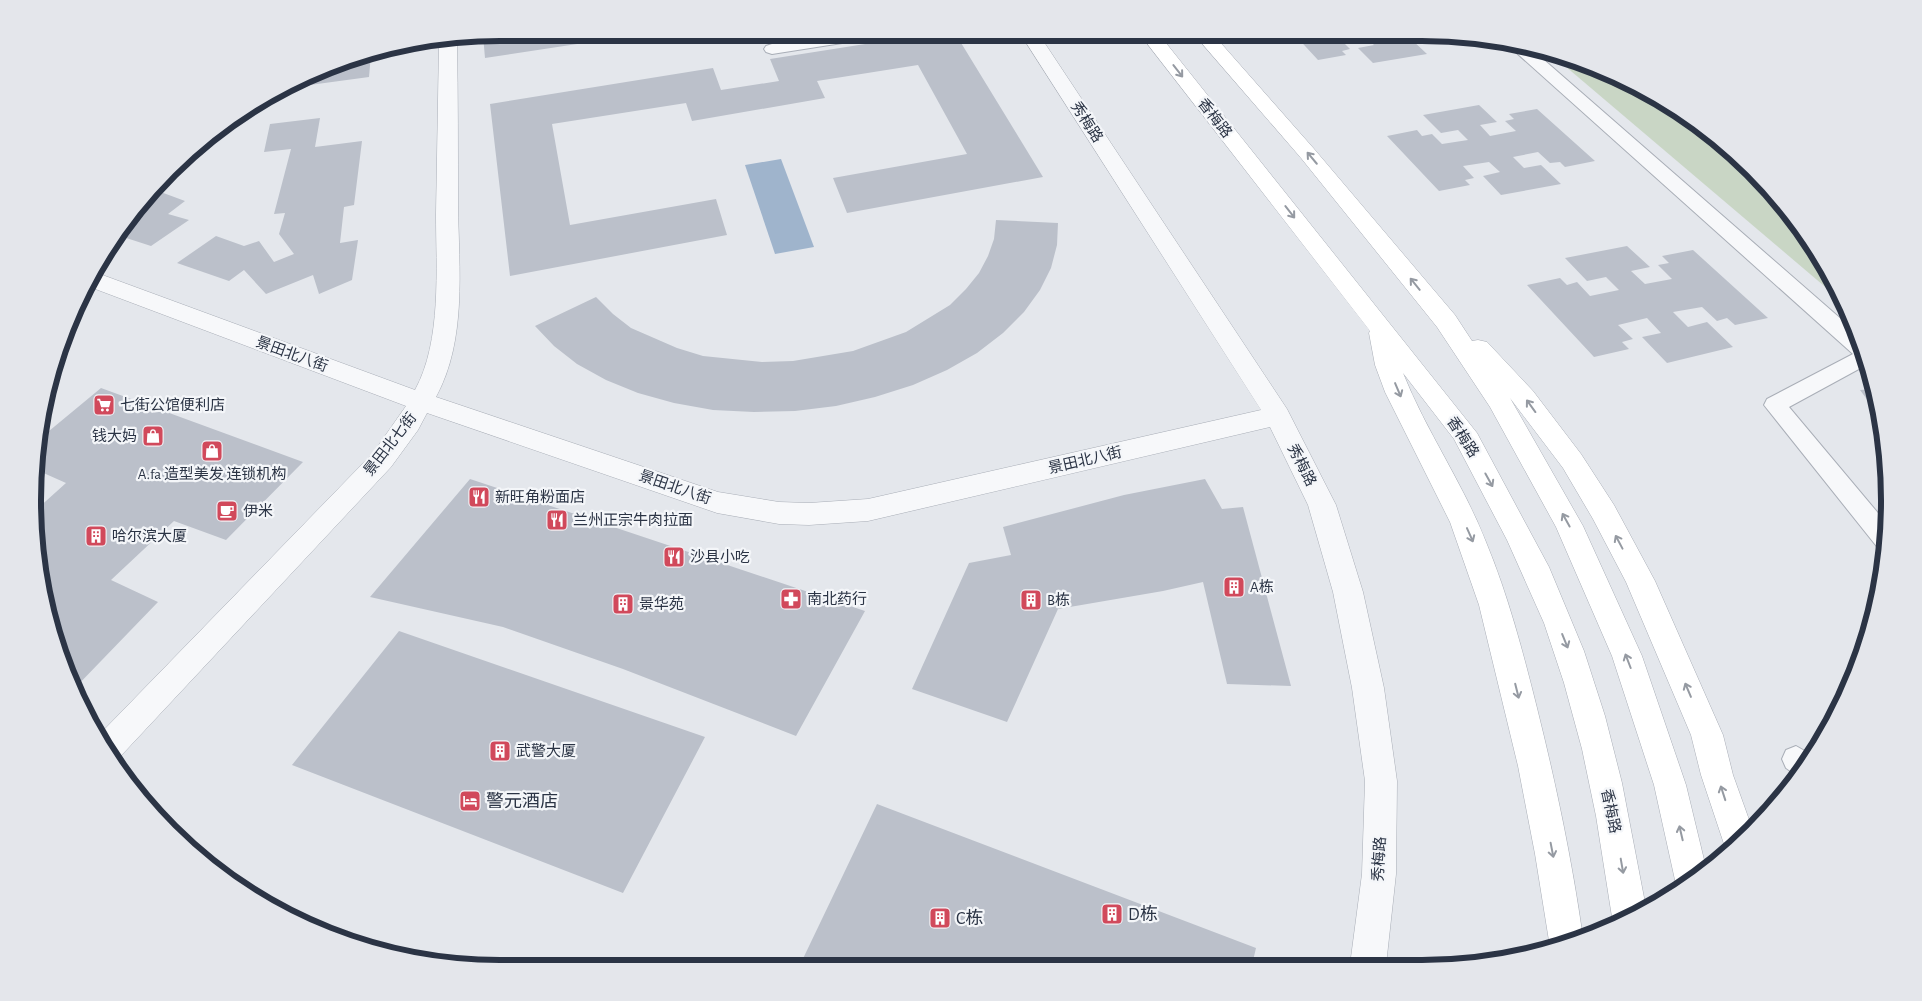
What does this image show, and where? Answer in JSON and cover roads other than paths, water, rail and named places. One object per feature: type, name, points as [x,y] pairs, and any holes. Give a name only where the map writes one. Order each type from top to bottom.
[{"type":"main road","name":"香梅路","points":[[1154,41],[1464,434],[1502,504],[1547,596],[1569,651],[1598,751],[1614,821],[1629,910]]},
{"type":"main road","points":[[1209,41],[1308,154],[1446,321],[1500,403],[1569,526],[1627,656],[1650,719],[1670,785],[1690,873]]},
{"type":"main road","points":[[1446,321],[1483,351],[1524,397],[1572,461],[1604,514],[1640,581],[1707,735],[1717,775],[1736,834]]},
{"type":"main road","points":[[1380,326],[1389,369],[1404,405],[1449,490],[1473,543],[1494,606],[1539,781],[1559,889],[1565,936]]},
{"type":"street","name":"秀梅路","points":[[1034,41],[1278,416],[1322,505],[1348,592],[1368,688],[1381,781],[1379,874],[1369,960]]},
{"type":"street","name":"景田北七街","points":[[112,744],[382,460],[422,402],[432,381],[440,354],[447,301],[448,44]]},
{"type":"street","name":"景田北八街","points":[[97,281],[422,402],[717,502],[755,509],[809,514],[868,510],[1278,416]]},
{"type":"lane","points":[[772,49],[823,41]]},
{"type":"lane","points":[[1527,54],[1852,342]]},
{"type":"lane","points":[[1858,359],[1775,405],[1880,532]]},
{"type":"water","points":[[781,159],[814,247],[775,254],[745,165]]},
{"type":"place","name":"七街公馆便利店","points":[[104,405]]},
{"type":"place","name":"钱大妈","points":[[153,436]]},
{"type":"place","name":"A.fa 造型美发 连锁机构","points":[[212,451]]},
{"type":"place","name":"新旺角粉面店","points":[[479,497]]},
{"type":"place","name":"伊米","points":[[227,511]]},
{"type":"place","name":"兰州正宗牛肉拉面","points":[[557,520]]},
{"type":"place","name":"哈尔滨大厦","points":[[96,536]]},
{"type":"place","name":"沙县小吃","points":[[674,557]]},
{"type":"place","name":"A栋","points":[[1234,587]]},
{"type":"place","name":"南北药行","points":[[791,599]]},
{"type":"place","name":"B栋","points":[[1031,600]]},
{"type":"place","name":"景华苑","points":[[623,604]]},
{"type":"place","name":"武警大厦","points":[[500,751]]},
{"type":"place","name":"警元酒店","points":[[470,801]]},
{"type":"place","name":"D栋","points":[[1112,914]]},
{"type":"place","name":"C栋","points":[[940,918]]}]
